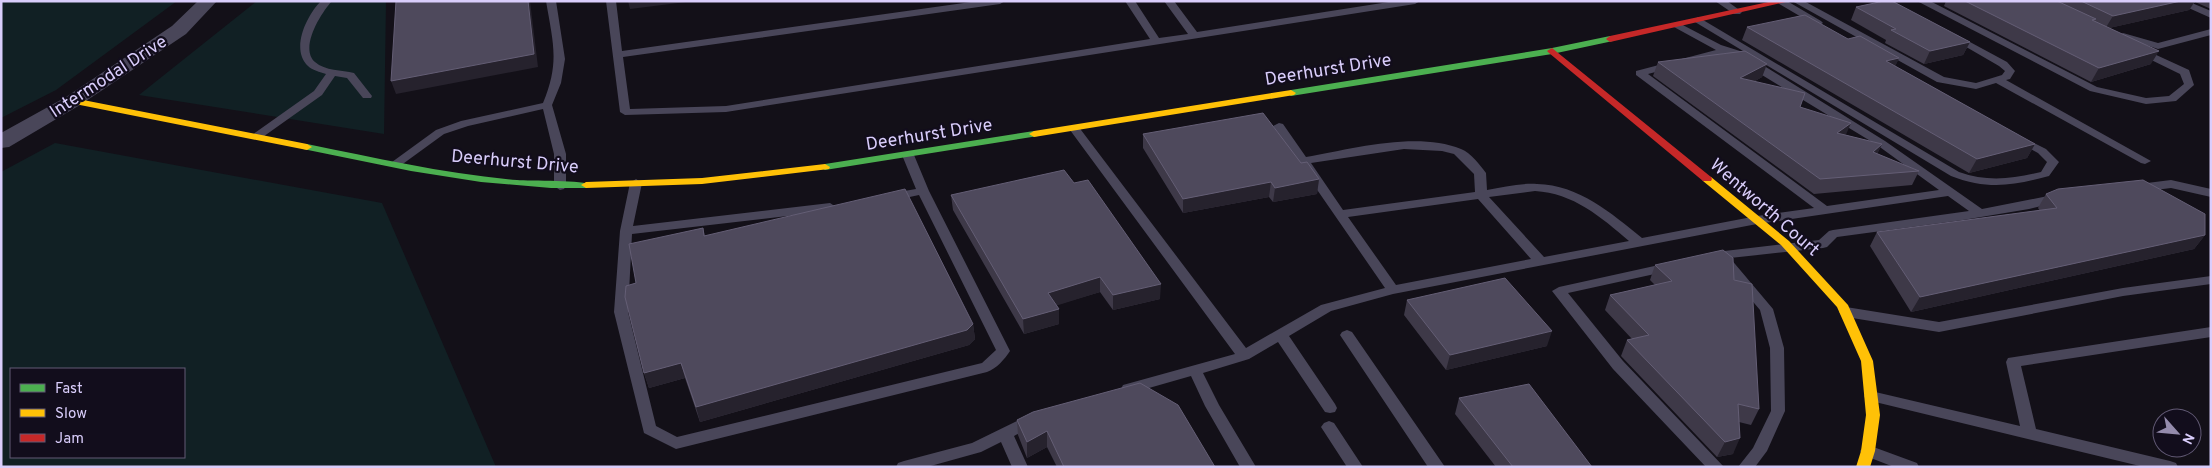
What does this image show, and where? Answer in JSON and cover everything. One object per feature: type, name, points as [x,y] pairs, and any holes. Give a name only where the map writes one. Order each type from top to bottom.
[{"type":"street","name":"Intermodal Drive","points":[[1,142],[73,101],[179,30],[208,1]]},
{"type":"street","name":"Deerhurst Drive","points":[[73,101],[396,164],[498,180],[560,186],[702,181],[850,164],[1552,51],[1784,2]]},
{"type":"street","name":"Wentworth Court","points":[[1552,51],[1789,248],[1842,305],[1867,361],[1873,415],[1868,451],[1863,467]]},
{"type":"lane","points":[[551,1],[560,59],[556,83],[547,105],[560,154],[560,186]]},
{"type":"lane","points":[[611,1],[625,112],[726,109],[1415,1]]},
{"type":"lane","points":[[619,56],[1000,1]]},
{"type":"lane","points":[[1130,1],[1157,42]]},
{"type":"lane","points":[[1170,1],[1194,36]]},
{"type":"lane","points":[[1720,1],[1737,12]]},
{"type":"lane","points":[[1797,1],[1942,80],[1976,86],[2006,77],[2010,71],[2003,64],[1945,33]]},
{"type":"lane","points":[[2178,1],[2211,15]]},
{"type":"lane","points":[[323,2],[308,28],[306,54],[312,65],[332,73],[350,75],[367,96]]},
{"type":"lane","points":[[1784,2],[1924,84]]},
{"type":"lane","points":[[1928,2],[2094,89],[2146,101],[2172,99],[2189,85],[2185,72],[2110,33],[2158,46],[2209,32]]},
{"type":"lane","points":[[1698,20],[1955,174],[1970,180],[1985,183],[2009,183],[2044,174],[2051,166],[2053,162],[2042,151],[2008,132]]},
{"type":"lane","points":[[1677,25],[1736,54],[1881,144],[1980,213]]},
{"type":"lane","points":[[1727,50],[1640,73],[1824,210]]},
{"type":"lane","points":[[256,137],[318,93],[332,73]]},
{"type":"lane","points":[[1998,80],[2145,161]]},
{"type":"lane","points":[[396,164],[440,132],[465,123],[547,105]]},
{"type":"lane","points":[[1279,126],[1393,290]]},
{"type":"lane","points":[[1074,128],[1244,356]]},
{"type":"lane","points":[[1303,161],[1419,144],[1440,146],[1459,152],[1480,173],[1481,195],[1540,261]]},
{"type":"lane","points":[[636,183],[626,231],[621,312],[649,429],[676,443],[987,367],[1003,351],[923,191],[908,155]]},
{"type":"lane","points":[[2124,190],[2171,184],[2211,193]]},
{"type":"lane","points":[[1340,214],[1536,187],[1552,189],[1586,200],[1639,242]]},
{"type":"lane","points":[[877,199],[923,191]]},
{"type":"lane","points":[[1118,392],[1244,356],[1326,308],[1393,290],[1757,220],[1950,192]]},
{"type":"lane","points":[[1746,467],[1759,451],[1778,411],[1778,348],[1766,309],[1717,256],[1824,244],[1833,234],[1980,213],[2067,197]]},
{"type":"lane","points":[[626,231],[840,206]]},
{"type":"lane","points":[[1683,264],[1559,291],[1618,365],[1716,467]]},
{"type":"lane","points":[[1846,312],[1940,327],[2123,292],[2211,280]]},
{"type":"lane","points":[[2029,434],[2013,362],[2211,332]]},
{"type":"lane","points":[[1280,334],[1330,408]]},
{"type":"lane","points":[[1347,335],[1437,467]]},
{"type":"lane","points":[[1195,370],[1212,406],[1248,467]]},
{"type":"lane","points":[[1871,396],[2170,467]]},
{"type":"lane","points":[[906,467],[976,448],[1045,414]]},
{"type":"lane","points":[[1329,427],[1354,467]]},
{"type":"lane","points":[[1005,433],[1020,467]]},
{"type":"lane","points":[[1868,451],[1911,467]]},
{"type":"shaded area","points":[[1,1],[177,1],[56,90],[1,118]]},
{"type":"shaded area","points":[[257,1],[386,1],[384,134],[139,95]]},
{"type":"shaded area","points":[[55,143],[382,203],[496,467],[1,467],[1,172]]},
{"type":"building","points":[[396,1],[528,1],[534,54],[391,81]]},
{"type":"building","points":[[1892,1],[1970,42],[1930,51],[1891,30],[1896,29],[1856,7]]},
{"type":"building","points":[[1965,1],[2057,1],[2096,19],[2092,20],[2159,51],[2099,68]]},
{"type":"building","points":[[2081,1],[2181,1],[2113,16]]},
{"type":"building","points":[[1805,15],[1848,39],[1860,36],[1899,58],[1886,61],[2035,144],[1977,159],[1747,27]]},
{"type":"building","points":[[1745,51],[1767,64],[1740,78],[1805,93],[1800,107],[1851,123],[1837,133],[1882,144],[1873,152],[1919,171],[1820,179],[1658,62]]},
{"type":"building","points":[[1263,113],[1301,163],[1307,162],[1319,179],[1275,188],[1271,182],[1183,199],[1143,134]]},
{"type":"building","points":[[1064,170],[1074,183],[1088,180],[1161,284],[1113,295],[1100,277],[1048,293],[1059,309],[1023,319],[951,195]]},
{"type":"building","points":[[2143,180],[2205,214],[2205,235],[1920,297],[1877,232],[2057,208],[2046,194],[2058,189]]},
{"type":"building","points":[[905,189],[973,324],[967,330],[696,407],[681,363],[644,373],[625,297],[626,286],[636,283],[629,244],[703,228],[704,236]]},
{"type":"building","points":[[1723,250],[1733,258],[1734,280],[1752,284],[1759,409],[1738,404],[1740,438],[1725,442],[1627,340],[1649,335],[1610,295],[1672,281],[1655,265]]},
{"type":"building","points":[[1505,278],[1552,331],[1450,355],[1407,300]]},
{"type":"building","points":[[1140,383],[1178,405],[1215,467],[1064,467],[1047,431],[1027,442],[1017,420],[1033,412]]},
{"type":"building","points":[[1529,384],[1592,467],[1513,467],[1459,398]]},
{"type":"traffic: fast","points":[[1291,93],[1552,51],[1610,39]]},
{"type":"traffic: fast","points":[[825,167],[1034,134]]},
{"type":"traffic: fast","points":[[307,147],[411,168],[481,179],[516,183],[586,185]]},
{"type":"traffic: slow","points":[[1034,134],[1291,93]]},
{"type":"traffic: slow","points":[[73,101],[307,147]]},
{"type":"traffic: slow","points":[[586,185],[702,181],[825,167]]},
{"type":"traffic: slow","points":[[1707,179],[1785,243],[1842,305],[1867,361],[1873,415],[1868,451],[1863,467]]},
{"type":"traffic: jam","points":[[1610,39],[1786,1]]},
{"type":"traffic: jam","points":[[1552,51],[1707,179]]}]
